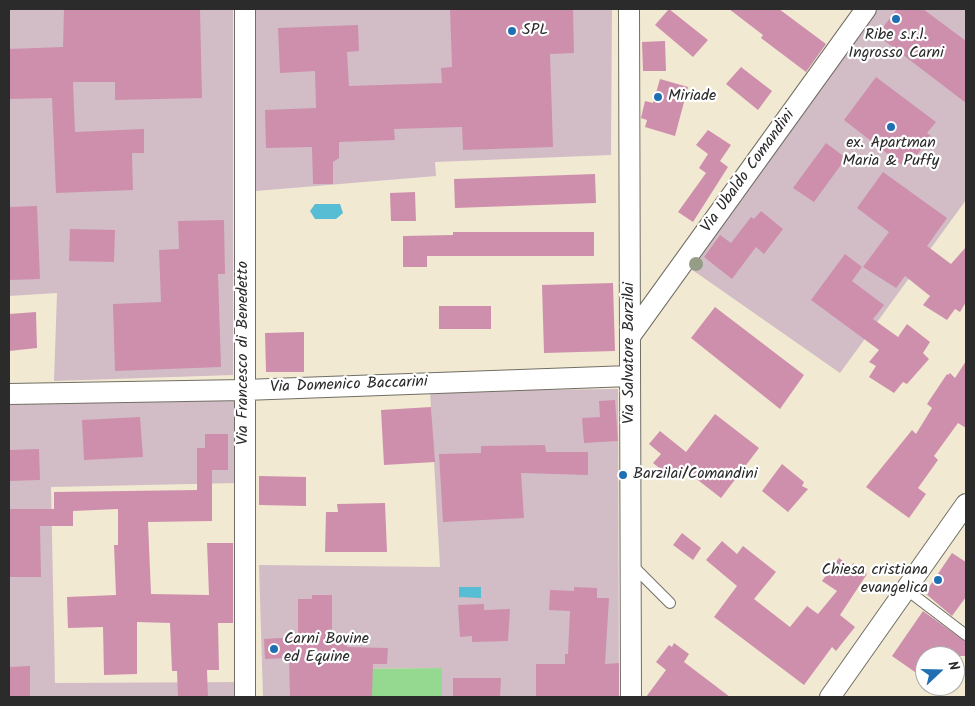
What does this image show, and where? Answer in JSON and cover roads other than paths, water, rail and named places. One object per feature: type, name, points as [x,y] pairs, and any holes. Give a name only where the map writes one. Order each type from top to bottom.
[{"type":"street","name":"Via Francesco di Benedetto","points":[[245,9],[244,390],[246,697]]},
{"type":"street","name":"Via Salvatore Barzilai","points":[[629,9],[631,697]]},
{"type":"street","name":"Via Ubaldo Comandini","points":[[631,335],[866,9]]},
{"type":"street","name":"Via Domenico Baccarini","points":[[9,394],[244,390],[630,376]]},
{"type":"street","points":[[830,697],[966,504]]},
{"type":"lane","points":[[631,564],[670,603]]},
{"type":"lane","points":[[907,590],[966,635]]},
{"type":"water","points":[[315,204],[340,204],[343,213],[336,219],[315,219],[310,211]]},
{"type":"water","points":[[459,587],[481,587],[481,598],[459,597]]},
{"type":"place","name":"Ribe s.r.l. Ingrosso Carni","points":[[896,19]]},
{"type":"place","name":"SPL","points":[[512,31]]},
{"type":"place","name":"Miriade","points":[[658,97]]},
{"type":"place","name":"ex. Apartman Maria & Puffy","points":[[891,127]]},
{"type":"place","name":"Barzilai/Comandini","points":[[623,475]]},
{"type":"place","name":"Chiesa cristiana evangelica","points":[[938,580]]},
{"type":"place","name":"Carni Bovine ed Equine","points":[[274,649]]}]
